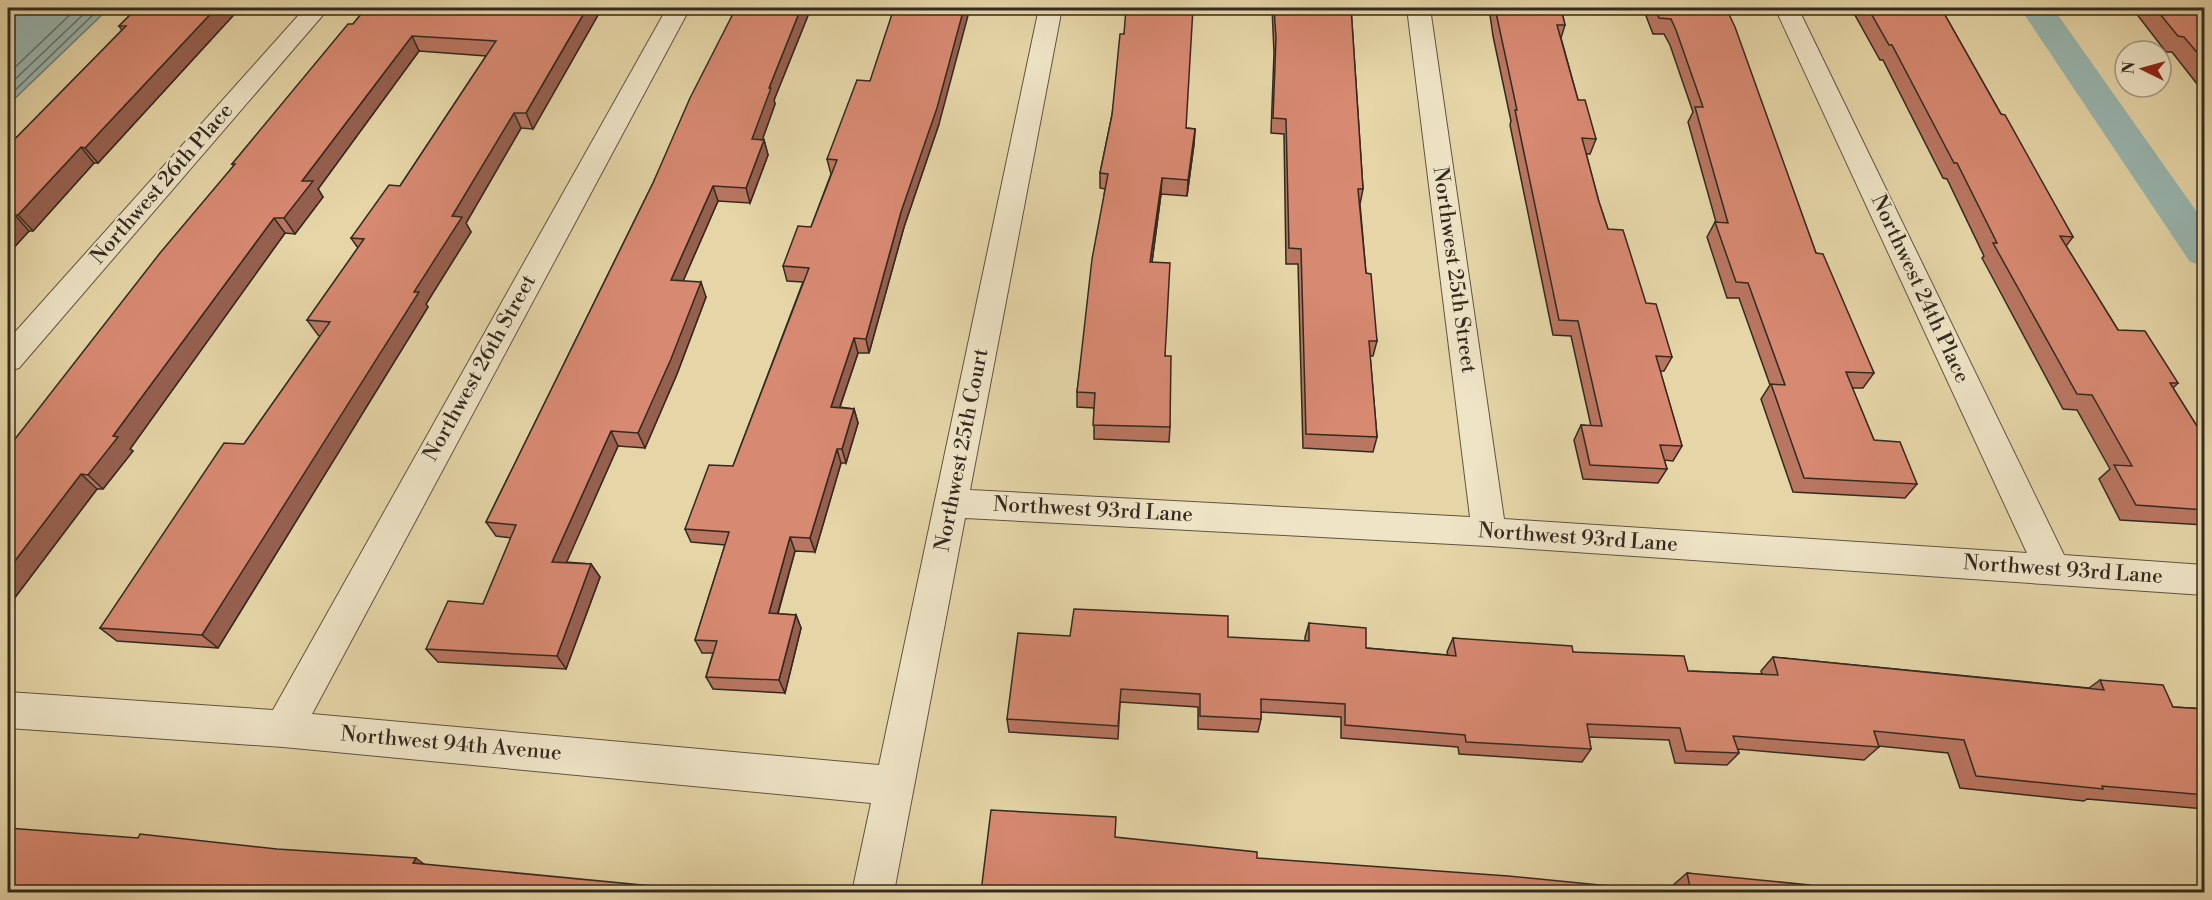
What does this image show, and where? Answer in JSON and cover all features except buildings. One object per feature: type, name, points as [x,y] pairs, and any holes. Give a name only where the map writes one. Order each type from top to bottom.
[{"type":"street","name":"Northwest 26th Place","points":[[8,360],[317,8]]},
{"type":"street","name":"Northwest 26th Street","points":[[283,729],[678,8]]},
{"type":"street","name":"Northwest 25th Court","points":[[873,892],[1050,8]]},
{"type":"street","name":"Northwest 25th Street","points":[[1419,8],[1489,532]]},
{"type":"street","name":"Northwest 24th Place","points":[[1787,8],[2053,570]]},
{"type":"street","name":"Northwest 93rd Lane","points":[[952,502],[1489,532],[2205,580]]},
{"type":"street","name":"Northwest 94th Avenue","points":[[8,710],[283,729],[895,786]]},
{"type":"water","points":[[8,8],[109,8],[8,105]]},
{"type":"waterway","points":[[2037,8],[2204,252]]}]
